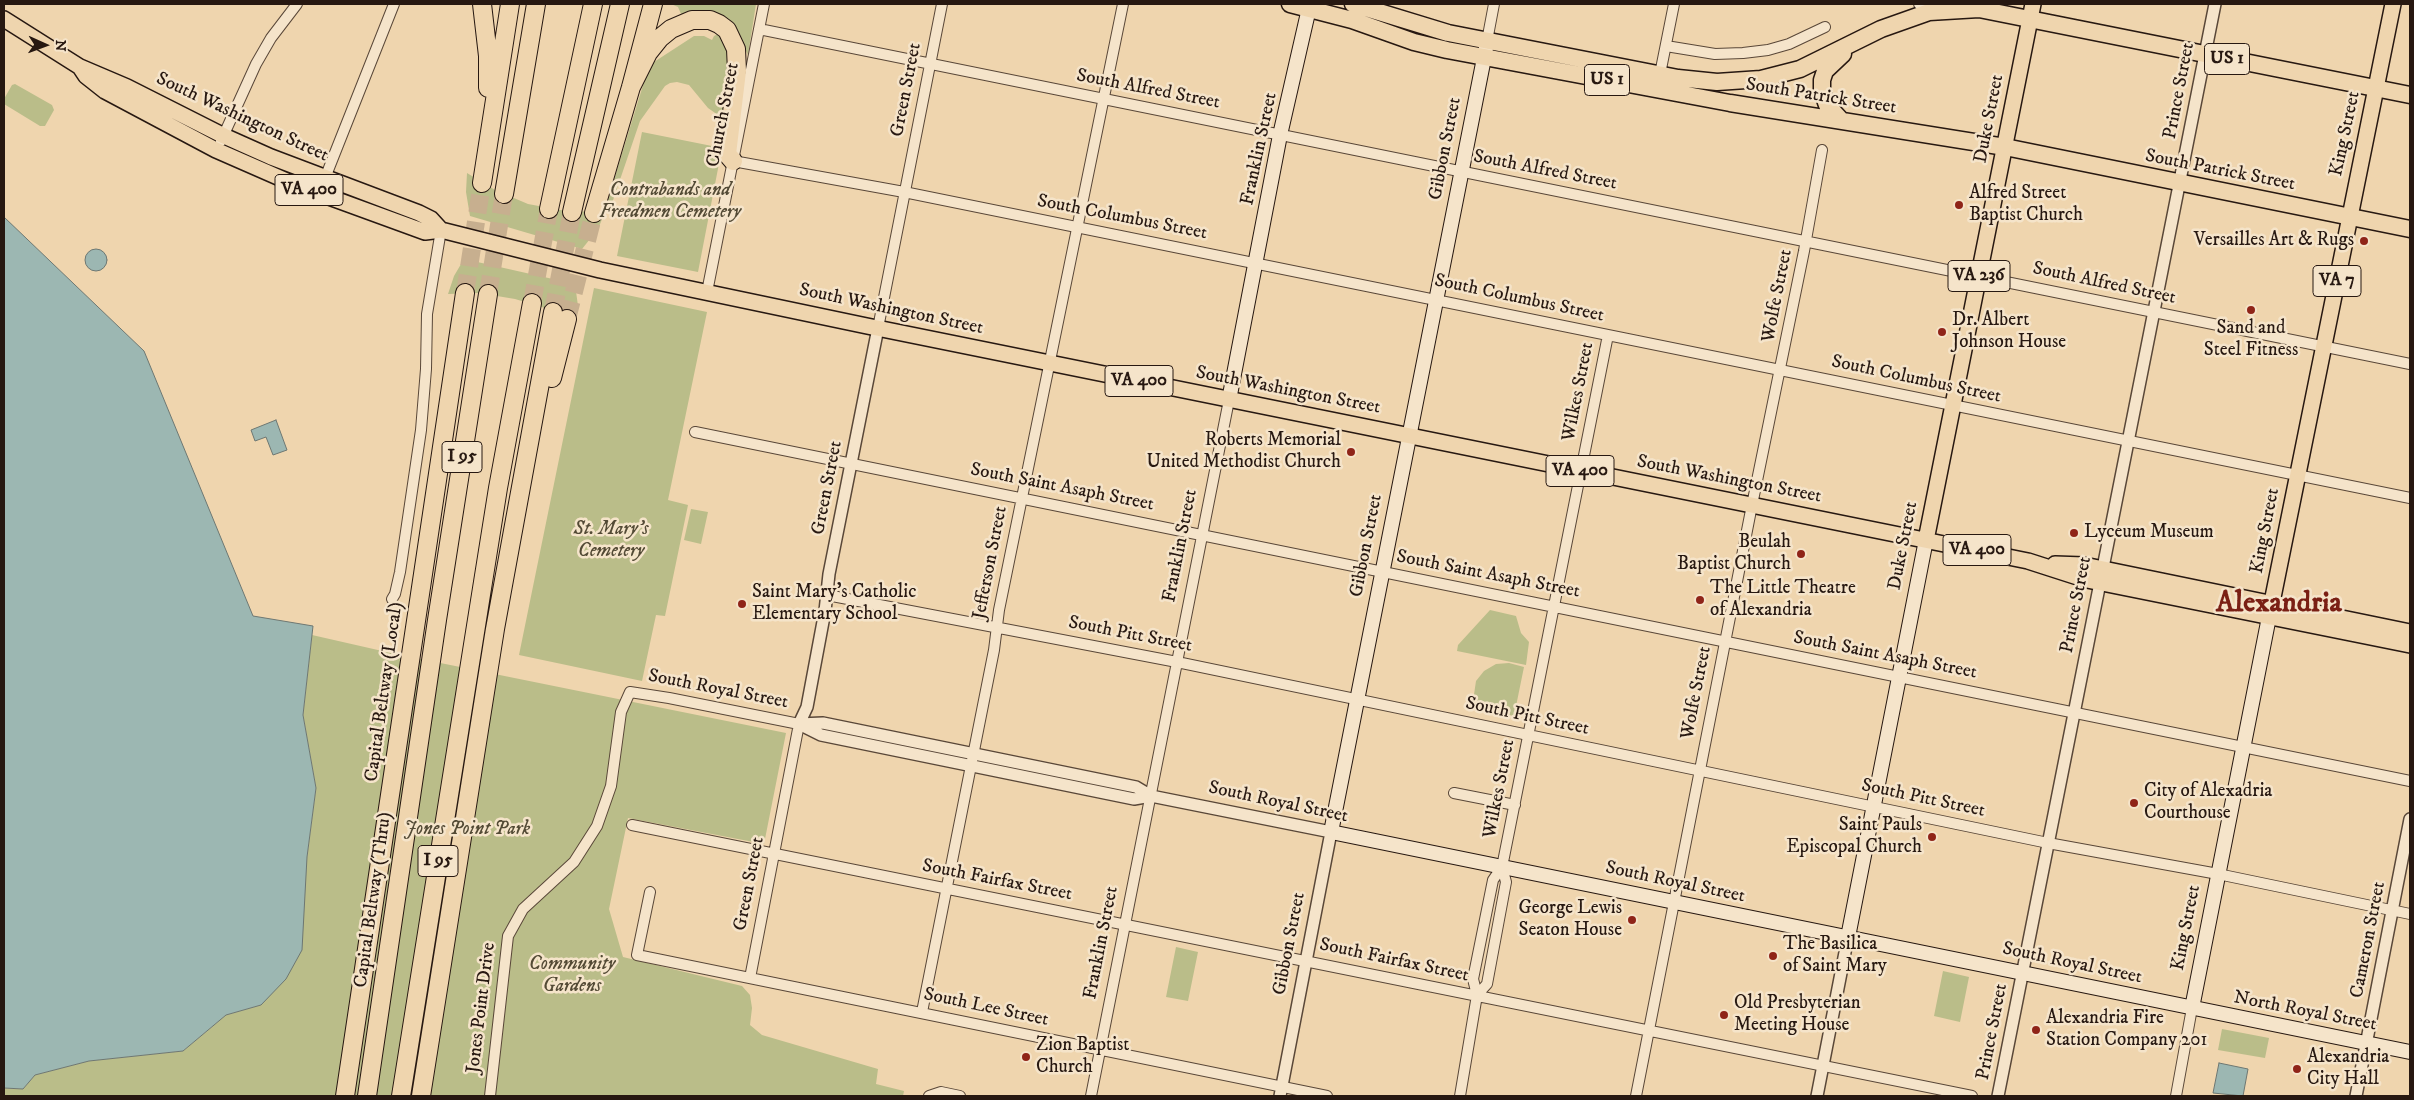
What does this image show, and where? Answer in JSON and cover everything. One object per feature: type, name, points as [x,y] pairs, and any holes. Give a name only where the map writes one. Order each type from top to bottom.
[{"type":"highway","points":[[483,9],[488,81],[482,183],[510,4]]},
{"type":"highway","points":[[504,194],[535,4]]},
{"type":"highway","points":[[549,209],[592,4]]},
{"type":"highway","points":[[572,212],[620,4]]},
{"type":"highway","points":[[594,212],[653,4]]},
{"type":"highway","name":"South Patrick Street","points":[[1290,4],[1310,6],[1414,42],[1486,49],[1658,82],[1842,121],[2004,147],[2350,217]]},
{"type":"highway","name":"South Patrick Street","points":[[1354,4],[1486,49]]},
{"type":"highway","name":"US 1","points":[[1924,8],[1985,6],[2032,12],[2205,55],[2410,95]]},
{"type":"highway","name":"South Patrick Street","points":[[1658,82],[1717,82],[1761,79],[1800,69],[1906,19],[1924,8]]},
{"type":"highway","points":[[631,87],[648,53],[660,38],[671,29],[692,20],[710,20],[728,30],[736,49],[737,71],[727,154],[733,160]]},
{"type":"highway","points":[[1842,121],[1828,105],[1822,91],[1822,80],[1825,71],[1857,41]]},
{"type":"highway","name":"US 1","points":[[2350,217],[2410,229]]},
{"type":"highway","name":"Capital Beltway (Local)","points":[[345,1096],[465,293]]},
{"type":"highway","name":"Capital Beltway (Thru)","points":[[366,1096],[488,294]]},
{"type":"highway","name":"I 95","points":[[401,1096],[476,626],[532,303]]},
{"type":"highway","name":"I 95","points":[[421,1096],[495,629],[518,501],[560,315]]},
{"type":"main road","name":"King Street","points":[[2192,1008],[2393,4]]},
{"type":"main road","name":"Franklin Street","points":[[1229,400],[1280,135],[1310,6]]},
{"type":"main road","name":"Duke Street","points":[[1848,937],[1952,405],[2032,12]]},
{"type":"main road","name":"South Washington Street","points":[[4,19],[80,67],[128,86],[224,136],[325,178],[419,213],[431,219],[441,230]]},
{"type":"main road","name":"Gibbon Street","points":[[1331,832],[1381,571],[1486,49]]},
{"type":"main road","name":"South Washington Street","points":[[80,67],[86,76],[105,91],[216,150],[296,185],[425,232],[441,230],[600,270],[1229,400],[1752,504],[2041,564],[2084,565],[2101,575],[2270,611]]},
{"type":"main road","name":"VA 400","points":[[2270,611],[2410,632]]},
{"type":"main road","name":"VA 400","points":[[2270,611],[2410,645]]},
{"type":"main road","name":"South Royal Street","points":[[1331,832],[2192,1008]]},
{"type":"main road","name":"North Royal Street","points":[[2192,1008],[2410,1052]]},
{"type":"street","points":[[216,150],[256,64],[271,38],[297,4]]},
{"type":"street","points":[[325,178],[394,4]]},
{"type":"street","name":"Church Street","points":[[708,292],[764,4]]},
{"type":"street","name":"Green Street","points":[[750,978],[800,724],[807,707],[828,595],[829,574],[942,4]]},
{"type":"street","name":"Jefferson Street","points":[[922,1012],[974,754],[994,650],[996,628],[1022,497],[1102,99],[1123,4]]},
{"type":"street","name":"Gibbon Street","points":[[1486,49],[1494,4]]},
{"type":"street","points":[[1658,82],[1674,4]]},
{"type":"street","name":"Prince Street","points":[[1998,1096],[2215,4]]},
{"type":"street","points":[[1666,46],[1715,54],[1743,53],[1768,50],[1790,44],[1825,27]]},
{"type":"street","name":"South Alfred Street","points":[[759,30],[1806,240],[2410,364]]},
{"type":"street","name":"Wolfe Street","points":[[1636,1096],[1752,504],[1781,370],[1822,150]]},
{"type":"street","name":"South Columbus Street","points":[[733,160],[904,192],[1436,299],[2410,498]]},
{"type":"street","points":[[392,599],[398,586],[421,430],[426,369],[427,314],[441,230]]},
{"type":"street","name":"Wilkes Street","points":[[1460,1096],[1477,996],[1473,979],[1494,880],[1502,867],[1515,805],[1608,335]]},
{"type":"street","name":"Franklin Street","points":[[1091,1096],[1229,400]]},
{"type":"street","name":"South Saint Asaph Street","points":[[695,432],[1022,497],[2410,781]]},
{"type":"street","name":"South Pitt Street","points":[[828,595],[1177,662],[2048,843],[2218,874],[2410,914]]},
{"type":"street","name":"South Royal Street","points":[[630,692],[800,724],[822,723],[1136,787],[1151,796],[1331,832]]},
{"type":"street","name":"Jones Point Drive","points":[[490,1096],[508,936],[523,909],[574,862],[597,826],[611,786],[621,712],[630,692]]},
{"type":"street","name":"South Royal Street","points":[[800,724],[821,735],[1134,799],[1151,796]]},
{"type":"street","points":[[1454,793],[1515,805]]},
{"type":"street","name":"Cameron Street","points":[[2356,1096],[2410,819]]},
{"type":"street","name":"South Fairfax Street","points":[[632,825],[1972,1096]]},
{"type":"street","name":"Gibbon Street","points":[[1281,1092],[1331,832]]},
{"type":"street","name":"South Lee Street","points":[[650,892],[637,955],[1100,1049],[1281,1092],[1327,1096]]},
{"type":"street","name":"Duke Street","points":[[1817,1096],[1848,937]]},
{"type":"street","name":"King Street","points":[[2176,1096],[2192,1008]]},
{"type":"street","points":[[929,1096],[941,1092],[960,1096]]},
{"type":"green space","points":[[671,4],[756,4],[748,55],[740,39],[681,14],[678,7]]},
{"type":"green space","points":[[718,34],[725,36],[730,64],[723,114],[718,115],[708,108],[689,85],[677,82],[665,86],[640,121],[609,212],[605,212],[598,229],[582,249],[470,216],[466,192],[467,173],[495,190],[528,204],[566,211],[604,212],[644,82],[654,62],[694,36],[704,36],[712,40]]},
{"type":"green space","points":[[15,84],[52,105],[54,110],[45,126],[40,126],[4,104],[4,99],[12,85]]},
{"type":"green space","name":"Contrabands and Freedmen Cemetery","points":[[642,132],[722,148],[698,272],[617,256]]},
{"type":"green space","points":[[464,259],[575,284],[578,306],[575,324],[548,309],[515,299],[479,293],[448,294],[454,276]]},
{"type":"green space","name":"St. Mary's Cemetery","points":[[594,288],[707,312],[668,500],[688,505],[665,616],[656,615],[642,681],[519,655]]},
{"type":"green space","points":[[691,509],[708,512],[701,544],[684,540]]},
{"type":"green space","points":[[1490,610],[1516,616],[1521,633],[1529,642],[1526,665],[1457,651],[1458,645]]},
{"type":"green space","name":"Jones Point Park","points":[[312,635],[391,653],[786,733],[764,844],[628,818],[609,909],[623,957],[742,986],[750,995],[752,1008],[750,1025],[762,1035],[878,1069],[876,1084],[904,1091],[903,1096],[4,1096],[4,1088],[23,1089],[35,1075],[89,1061],[183,1051],[226,1015],[261,1005],[307,857],[316,788],[303,715]]},
{"type":"green space","points":[[1509,663],[1524,667],[1514,716],[1472,708],[1476,681],[1484,671],[1496,664]]},
{"type":"green space","points":[[1176,947],[1198,952],[1188,1001],[1166,997]]},
{"type":"green space","points":[[1943,971],[1969,977],[1960,1022],[1934,1016]]},
{"type":"green space","points":[[2222,1029],[2269,1038],[2265,1058],[2218,1050]]},
{"type":"water","points":[[4,217],[144,351],[253,616],[313,626],[303,715],[316,788],[307,857],[302,950],[286,979],[261,1005],[226,1015],[183,1051],[89,1061],[35,1075],[23,1089],[4,1088]]},
{"type":"water","points":[[96,249],[104,252],[107,260],[104,268],[96,271],[88,268],[85,260],[88,252]]},
{"type":"water","points":[[276,420],[287,450],[273,455],[266,437],[255,441],[251,430]]},
{"type":"water","points":[[2219,1063],[2248,1069],[2243,1096],[2213,1093]]},
{"type":"tunnel","points":[[465,293],[482,183]]},
{"type":"tunnel","points":[[488,294],[504,194]]},
{"type":"tunnel","points":[[532,303],[549,209]]},
{"type":"tunnel","points":[[553,312],[572,212]]},
{"type":"tunnel","points":[[567,319],[594,213]]},
{"type":"place","name":"Alfred Street Baptist Church","points":[[1959,205]]},
{"type":"place","name":"Versailles Art & Rugs","points":[[2364,241]]},
{"type":"place","name":"Sand and Steel Fitness","points":[[2251,310]]},
{"type":"place","name":"Dr. Albert Johnson House","points":[[1942,332]]},
{"type":"place","name":"Roberts Memorial United Methodist Church","points":[[1351,452]]},
{"type":"place","name":"Lyceum Museum","points":[[2074,533]]},
{"type":"place","name":"Beulah Baptist Church","points":[[1801,554]]},
{"type":"place","name":"The Little Theatre of Alexandria","points":[[1700,600]]},
{"type":"place","name":"Saint Mary's Catholic Elementary School","points":[[742,604]]},
{"type":"place","name":"City of Alexadria Courthouse","points":[[2134,803]]},
{"type":"place","name":"Saint Pauls Episcopal Church","points":[[1932,837]]},
{"type":"place","name":"George Lewis Seaton House","points":[[1632,920]]},
{"type":"place","name":"The Basilica of Saint Mary","points":[[1773,956]]},
{"type":"place","name":"Old Presbyterian Meeting House","points":[[1724,1015]]},
{"type":"place","name":"Alexandria Fire Station Company 201","points":[[2036,1030]]},
{"type":"place","name":"Zion Baptist Church","points":[[1026,1057]]},
{"type":"place","name":"Alexandria City Hall","points":[[2297,1069]]},
{"type":"district","name":"Alexandria","points":[[2279,605]]},
{"type":"park label","name":"Community Gardens","points":[[572,976]]}]
